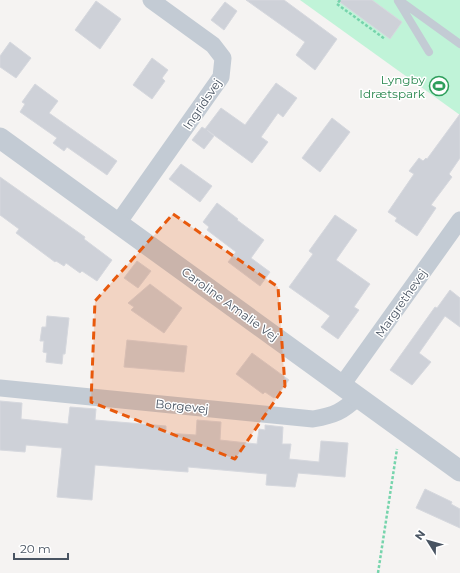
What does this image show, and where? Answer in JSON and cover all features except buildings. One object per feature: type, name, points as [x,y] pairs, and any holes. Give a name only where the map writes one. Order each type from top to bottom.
[{"type":"street","name":"Ingridsvej","points":[[118,223],[221,77],[223,58],[213,45],[151,0]]},
{"type":"street","name":"Caroline Amalie Vej","points":[[0,138],[460,472]]},
{"type":"street","name":"Margrethevej","points":[[350,391],[460,220]]},
{"type":"street","name":"Borgevej","points":[[0,388],[313,419],[328,416],[345,409],[350,391]]},
{"type":"lane","points":[[398,0],[460,44]]},
{"type":"lane","points":[[398,0],[429,52]]},
{"type":"path","points":[[340,0],[337,4],[385,39]]},
{"type":"path","points":[[378,573],[398,446],[405,432]]},
{"type":"highlighted area","points":[[173,214],[278,287],[285,386],[235,459],[91,402],[95,301]]},
{"type":"green space","name":"Lyngby Idrætspark","points":[[300,0],[460,0],[460,115]]},
{"type":"place","name":"Lyngby Idrætspark","points":[[439,86]]}]
